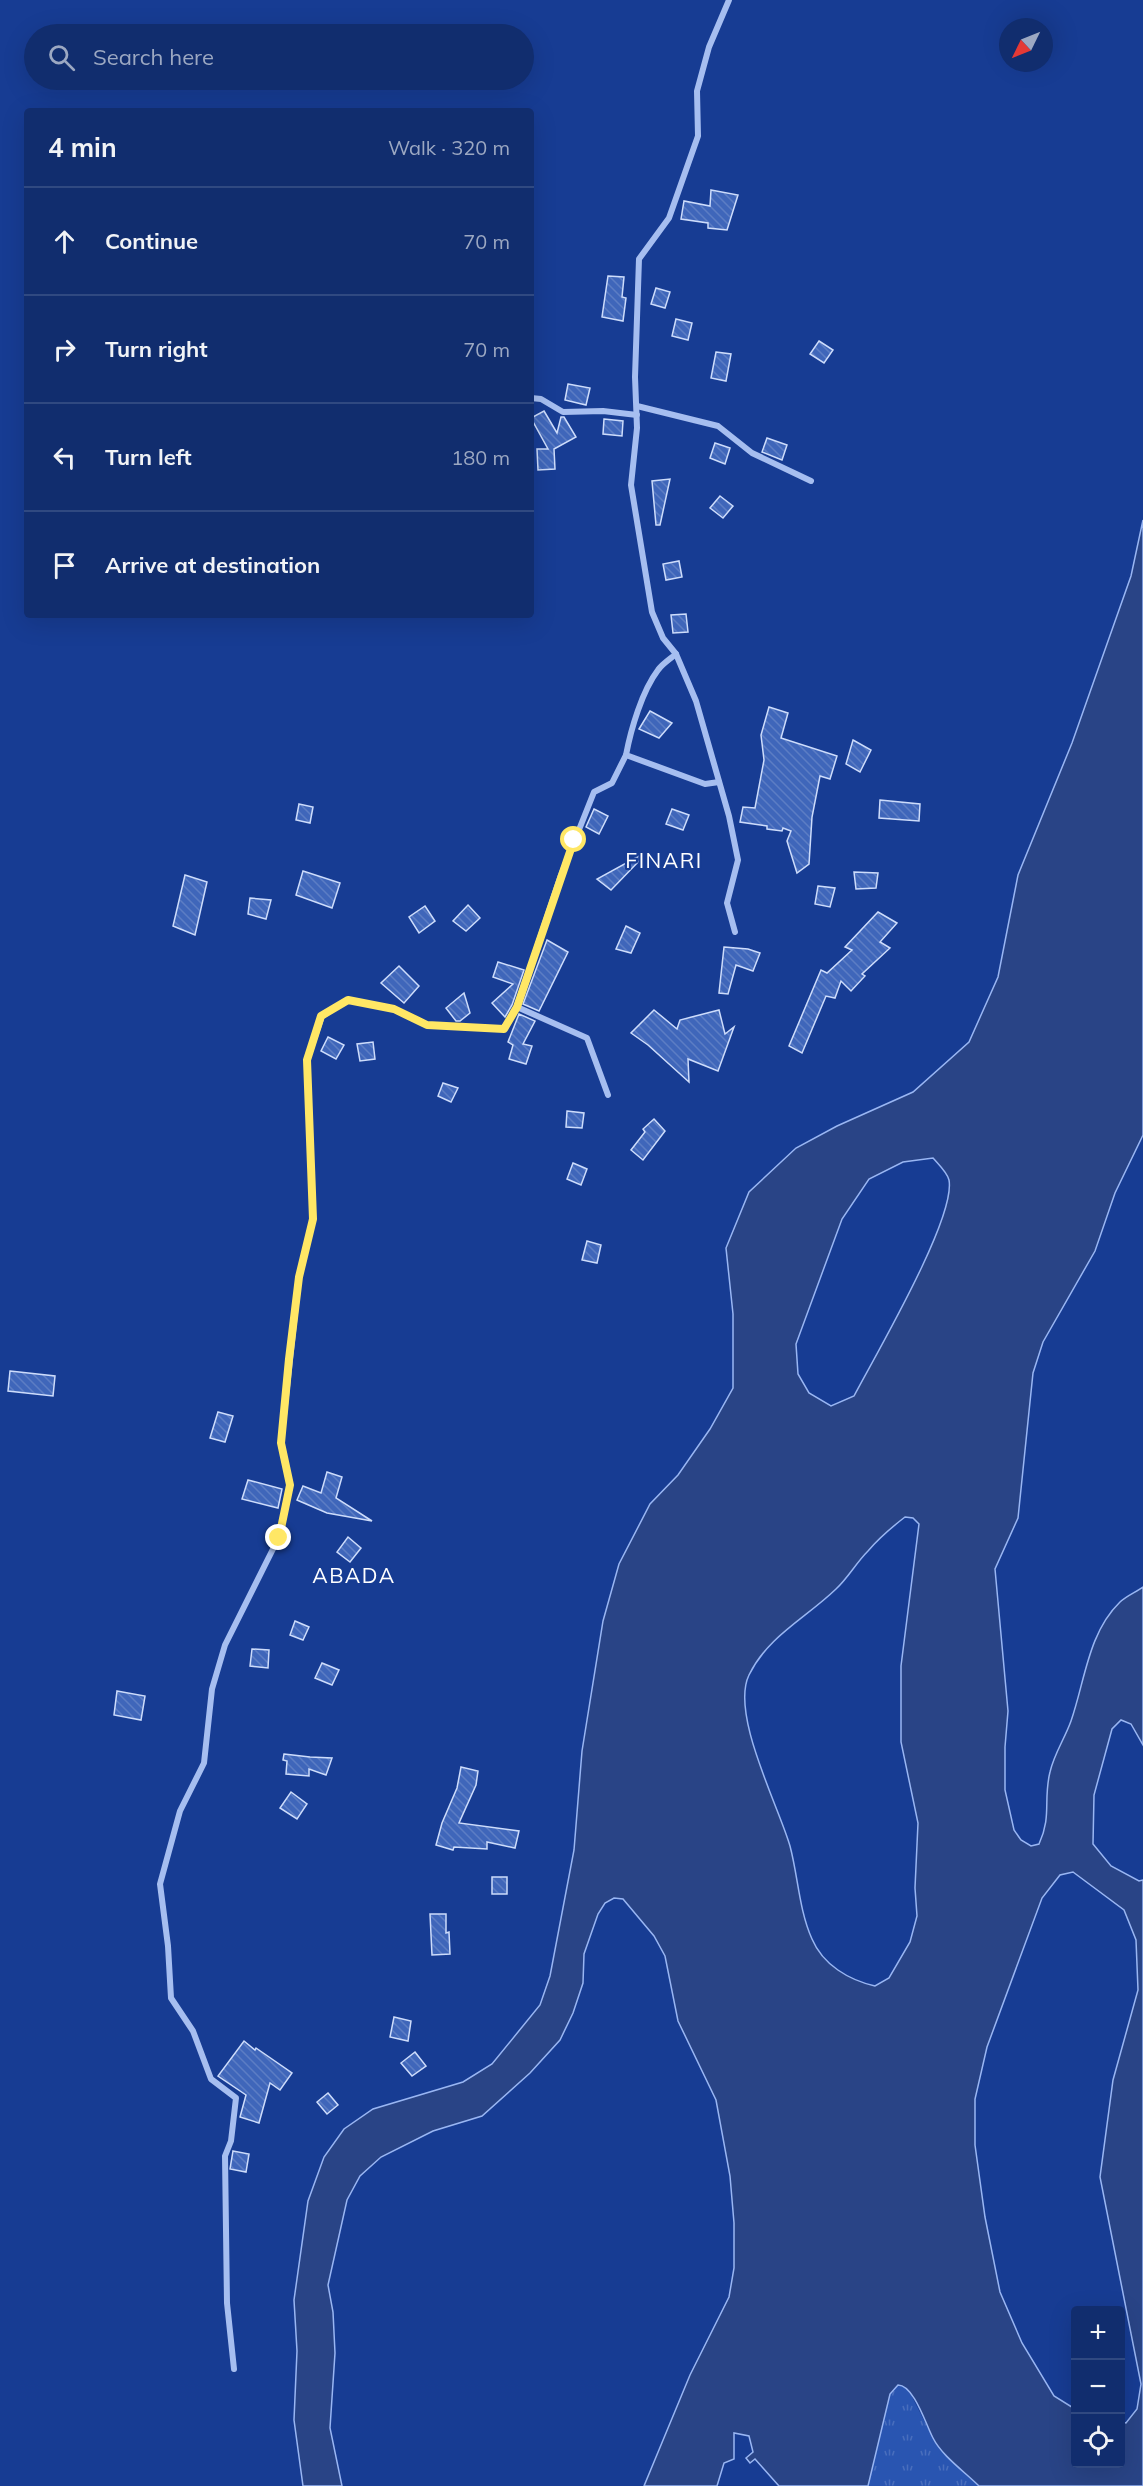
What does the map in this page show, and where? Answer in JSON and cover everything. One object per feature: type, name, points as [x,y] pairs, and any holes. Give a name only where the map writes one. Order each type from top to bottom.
[{"type":"street","points":[[729,0],[709,47],[697,91],[698,135],[669,218],[639,259],[637,415],[631,485],[652,612],[663,638],[676,654],[696,700],[738,860],[727,903],[735,932]]},
{"type":"street","points":[[534,398],[541,399],[563,412],[603,411],[637,415]]},
{"type":"street","points":[[637,406],[718,426],[752,453],[812,481]]},
{"type":"street","points":[[234,2369],[227,2303],[225,2156],[231,2141],[236,2098],[211,2079],[193,2031],[171,1998],[168,1946],[160,1884],[180,1811],[204,1763],[212,1689],[225,1645],[279,1538],[290,1485],[281,1443],[299,1277],[313,1219],[307,1060],[321,1016],[348,1000],[394,1009],[427,1025],[504,1029],[517,1007],[561,875],[594,792],[612,783],[626,755],[630,734],[658,669],[676,654]]},
{"type":"street","points":[[626,755],[705,784],[719,782]]},
{"type":"street","points":[[517,1007],[587,1038],[608,1095]]},
{"type":"green space","points":[[898,2385],[907,2387],[935,2442],[979,2486],[868,2486],[890,2393]]},
{"type":"shaded area","points":[[1143,520],[1143,1135],[1115,1193],[1095,1251],[1043,1342],[1033,1373],[1018,1518],[995,1569],[1008,1711],[1005,1790],[1014,1830],[1021,1840],[1031,1846],[1039,1844],[1043,1834],[1050,1772],[1071,1721],[1094,1643],[1109,1614],[1125,1598],[1143,1587],[1143,1745],[1131,1724],[1121,1720],[1112,1729],[1094,1795],[1093,1844],[1111,1866],[1139,1881],[1143,1880],[1143,2486],[979,2486],[937,2445],[914,2398],[909,2391],[898,2385],[890,2394],[868,2486],[779,2486],[755,2459],[750,2463],[746,2458],[753,2452],[749,2436],[734,2433],[734,2459],[724,2463],[717,2486],[644,2486],[690,2375],[729,2297],[734,2268],[734,2223],[730,2176],[716,2100],[678,2021],[665,1956],[654,1936],[623,1899],[614,1898],[605,1903],[598,1914],[584,1954],[583,1983],[573,2013],[560,2040],[530,2073],[482,2116],[433,2131],[381,2157],[360,2176],[347,2200],[328,2285],[333,2312],[335,2353],[330,2428],[342,2486],[303,2486],[294,2420],[297,2351],[294,2300],[308,2201],[324,2157],[344,2129],[373,2109],[463,2082],[492,2064],[540,2005],[550,1976],[574,1850],[582,1751],[603,1621],[619,1564],[650,1504],[678,1475],[710,1429],[733,1388],[733,1314],[726,1248],[749,1192],[796,1148],[837,1126],[913,1092],[969,1042],[998,977],[1018,875],[1072,743],[1131,576]],"holes":[[[933,1158],[949,1180],[948,1199],[928,1254],[854,1396],[831,1406],[809,1393],[798,1374],[796,1344],[842,1219],[869,1179],[903,1162]],[[905,1517],[913,1518],[919,1524],[901,1666],[901,1742],[918,1823],[915,1888],[917,1916],[910,1942],[889,1978],[875,1986],[856,1980],[838,1970],[823,1956],[812,1939],[804,1916],[790,1846],[751,1736],[746,1713],[745,1692],[749,1675],[766,1649],[836,1589],[872,1546]],[[1073,1872],[1124,1910],[1136,1940],[1138,1990],[1113,2080],[1100,2177],[1141,2384],[1137,2409],[1125,2423],[1125,2468],[1071,2468],[1071,2407],[1054,2396],[1022,2343],[1000,2292],[985,2217],[975,2145],[975,2099],[987,2047],[1042,1898],[1060,1875]]]},
{"type":"building","points":[[711,190],[738,195],[727,230],[708,228],[708,223],[681,219],[684,201],[710,206]]},
{"type":"building","points":[[608,276],[624,277],[622,297],[626,298],[623,321],[602,317]]},
{"type":"building","points":[[656,288],[670,292],[665,308],[651,304]]},
{"type":"building","points":[[676,319],[692,323],[688,340],[672,336]]},
{"type":"building","points":[[819,341],[833,350],[824,363],[810,354]]},
{"type":"building","points":[[716,352],[731,354],[726,381],[711,378]]},
{"type":"building","points":[[568,384],[590,388],[586,405],[565,400]]},
{"type":"building","points":[[544,411],[557,433],[561,417],[564,417],[576,437],[554,449],[555,469],[538,470],[537,449],[548,449],[534,423],[534,416]]},
{"type":"building","points":[[604,419],[623,421],[622,436],[603,434]]},
{"type":"building","points":[[767,438],[787,445],[782,460],[762,452]]},
{"type":"building","points":[[715,443],[730,448],[725,464],[710,458]]},
{"type":"building","points":[[670,479],[660,525],[656,525],[652,481]]},
{"type":"building","points":[[720,496],[733,506],[723,518],[710,508]]},
{"type":"building","points":[[679,561],[682,577],[666,580],[663,564]]},
{"type":"building","points":[[686,614],[688,632],[673,633],[671,615]]},
{"type":"building","points":[[769,707],[788,713],[781,738],[837,756],[830,779],[820,776],[812,817],[809,864],[797,873],[787,841],[791,831],[783,828],[782,831],[767,829],[767,826],[740,822],[743,807],[755,808],[764,760],[761,735]]},
{"type":"building","points":[[650,711],[672,723],[659,738],[639,729]]},
{"type":"building","points":[[853,740],[871,750],[860,772],[846,764]]},
{"type":"building","points":[[880,800],[920,804],[919,821],[879,818]]},
{"type":"building","points":[[299,804],[313,807],[310,823],[296,820]]},
{"type":"building","points":[[594,809],[608,816],[599,834],[586,827]]},
{"type":"building","points":[[672,809],[689,815],[683,830],[666,824]]},
{"type":"building","points":[[639,856],[641,859],[611,890],[597,879]]},
{"type":"building","points":[[303,871],[340,883],[332,908],[296,895]]},
{"type":"building","points":[[854,872],[878,873],[876,888],[856,889]]},
{"type":"building","points":[[185,875],[207,882],[195,935],[173,926]]},
{"type":"building","points":[[818,886],[835,888],[830,907],[815,904]]},
{"type":"building","points":[[250,898],[271,900],[266,919],[248,914]]},
{"type":"building","points":[[468,905],[480,918],[466,931],[453,921]]},
{"type":"building","points":[[425,906],[435,921],[419,933],[409,917]]},
{"type":"building","points":[[878,912],[897,923],[880,942],[890,948],[862,974],[865,976],[851,991],[841,981],[835,998],[826,996],[802,1053],[789,1046],[821,970],[827,973],[852,950],[845,947]]},
{"type":"building","points":[[626,926],[640,933],[631,953],[616,949]]},
{"type":"building","points":[[547,940],[568,952],[539,1011],[523,1004]]},
{"type":"building","points":[[724,947],[748,949],[760,953],[753,971],[736,965],[728,994],[719,993]]},
{"type":"building","points":[[498,962],[524,970],[512,1005],[505,1017],[492,1003],[513,984],[493,977]]},
{"type":"building","points":[[399,966],[419,986],[404,1003],[381,983]]},
{"type":"building","points":[[464,993],[470,1013],[460,1021],[456,1021],[446,1008]]},
{"type":"building","points":[[654,1010],[677,1029],[680,1020],[719,1010],[725,1034],[734,1027],[718,1071],[688,1059],[689,1082],[648,1045],[631,1033]]},
{"type":"building","points":[[519,1014],[535,1021],[523,1044],[532,1046],[526,1064],[509,1059],[513,1045],[508,1042]]},
{"type":"building","points":[[328,1037],[344,1045],[336,1059],[321,1051]]},
{"type":"building","points":[[373,1042],[375,1059],[360,1061],[357,1044]]},
{"type":"building","points":[[443,1083],[458,1088],[451,1102],[438,1096]]},
{"type":"building","points":[[567,1111],[584,1113],[582,1128],[566,1127]]},
{"type":"building","points":[[654,1119],[665,1131],[643,1160],[631,1150],[645,1132],[643,1129]]},
{"type":"building","points":[[573,1163],[587,1169],[581,1185],[567,1179]]},
{"type":"building","points":[[587,1241],[601,1245],[597,1263],[582,1260]]},
{"type":"building","points":[[10,1371],[55,1376],[53,1396],[8,1391]]},
{"type":"building","points":[[218,1412],[233,1416],[225,1442],[210,1438]]},
{"type":"building","points":[[327,1472],[342,1477],[336,1498],[372,1521],[327,1513],[297,1500],[303,1486],[321,1493]]},
{"type":"building","points":[[248,1480],[282,1489],[278,1508],[242,1499]]},
{"type":"building","points":[[348,1537],[361,1548],[350,1562],[337,1552]]},
{"type":"building","points":[[295,1621],[309,1627],[303,1640],[290,1635]]},
{"type":"building","points":[[252,1649],[269,1650],[268,1668],[250,1666]]},
{"type":"building","points":[[322,1663],[339,1670],[332,1685],[315,1678]]},
{"type":"building","points":[[117,1691],[145,1696],[141,1720],[114,1715]]},
{"type":"building","points":[[284,1754],[332,1758],[326,1775],[309,1769],[309,1776],[286,1774],[287,1761],[283,1760]]},
{"type":"building","points":[[461,1767],[478,1771],[476,1785],[459,1823],[519,1831],[515,1848],[487,1842],[487,1849],[454,1847],[453,1850],[436,1845],[442,1823],[457,1788]]},
{"type":"building","points":[[291,1792],[307,1804],[297,1819],[280,1808]]},
{"type":"building","points":[[492,1877],[507,1877],[507,1894],[492,1894]]},
{"type":"building","points":[[430,1914],[446,1914],[446,1933],[449,1932],[450,1954],[432,1955]]},
{"type":"building","points":[[394,2017],[411,2021],[408,2041],[390,2037]]},
{"type":"building","points":[[244,2041],[292,2073],[280,2090],[270,2083],[259,2123],[240,2117],[246,2095],[218,2076]]},
{"type":"building","points":[[415,2052],[426,2066],[412,2076],[401,2063]]},
{"type":"building","points":[[328,2093],[338,2105],[327,2114],[317,2102]]},
{"type":"building","points":[[233,2151],[249,2154],[246,2172],[230,2169]]},
{"type":"district","name":"FINARI","points":[[664,860]]},
{"type":"district","name":"ABADA","points":[[354,1575]]},
{"type":"route","points":[[279,1538],[290,1485],[281,1443],[289,1359],[299,1277],[313,1219],[307,1060],[321,1016],[348,1000],[394,1009],[427,1025],[504,1029],[517,1007],[574,840]]}]
